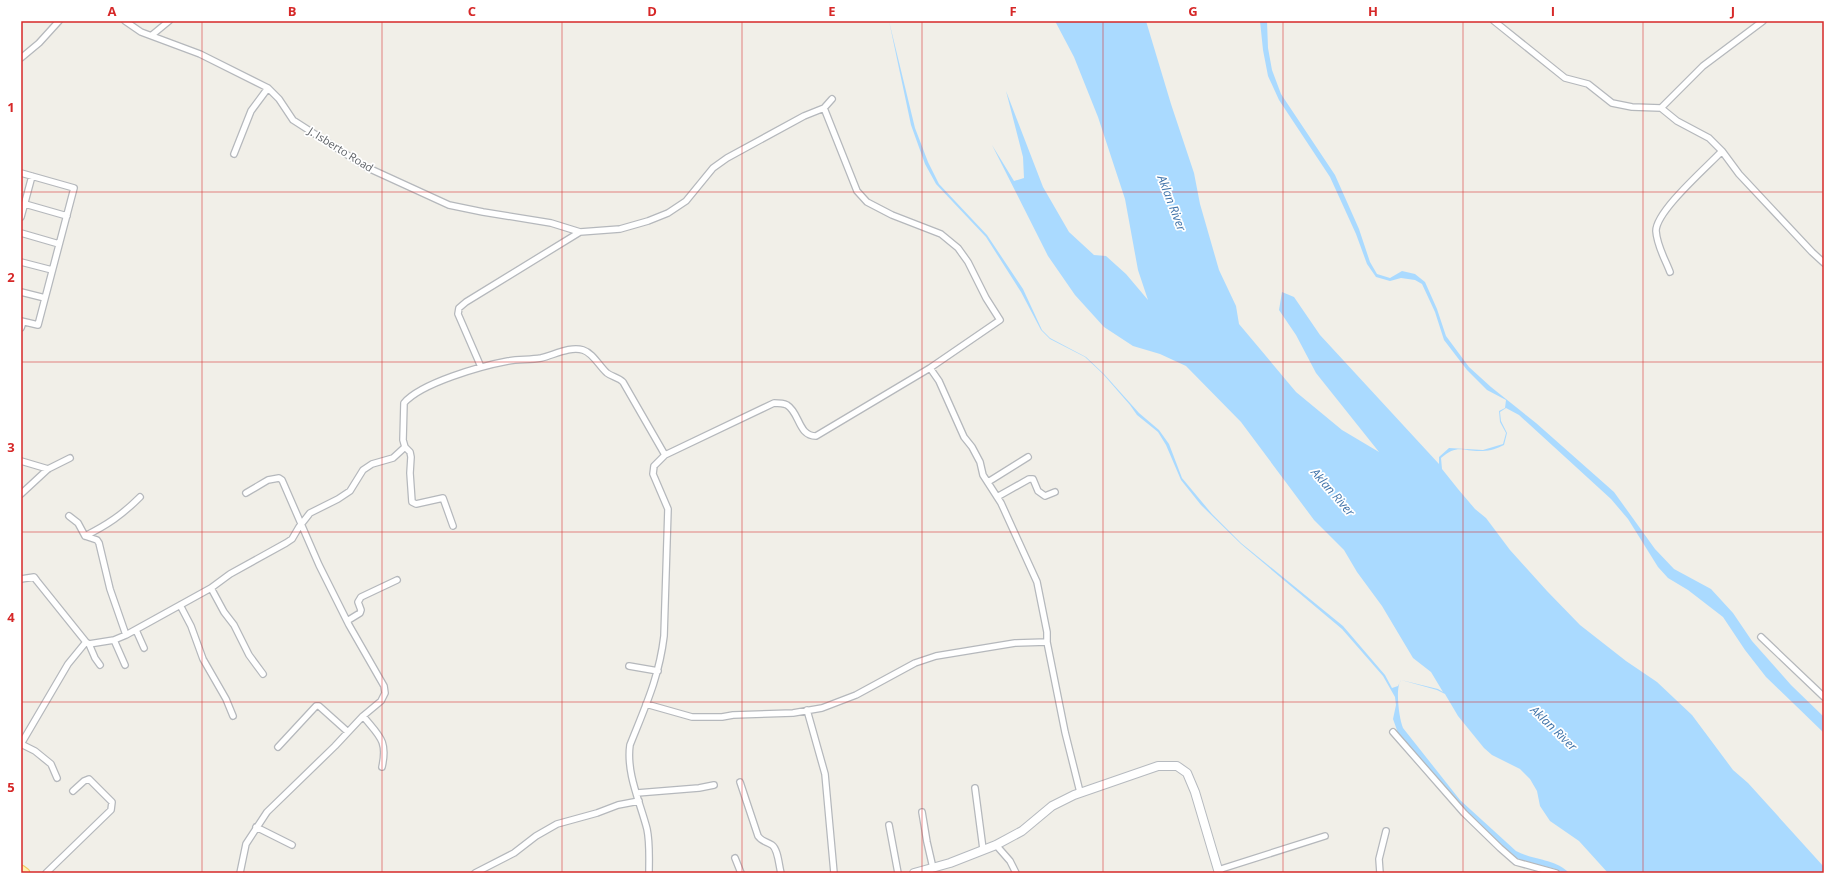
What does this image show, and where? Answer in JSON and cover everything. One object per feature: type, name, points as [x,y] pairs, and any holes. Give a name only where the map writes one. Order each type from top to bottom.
[{"type":"main road","points":[[21,870],[25,873]]},
{"type":"street","points":[[21,58],[39,43],[59,21]]},
{"type":"street","name":"J. Isberto Road","points":[[125,21],[141,32],[200,54],[268,88],[279,99],[293,120],[366,167],[449,205],[551,223],[580,232]]},
{"type":"street","points":[[152,35],[169,21]]},
{"type":"street","points":[[1494,21],[1565,78],[1588,84],[1612,103],[1632,107],[1661,108],[1677,121],[1709,138],[1722,151],[1739,174],[1824,263]]},
{"type":"street","points":[[1661,108],[1703,66],[1763,21]]},
{"type":"street","points":[[234,154],[251,111],[268,88]]},
{"type":"street","points":[[481,367],[460,320],[459,308],[466,302],[580,232],[620,229],[648,221],[668,213],[686,201],[713,168],[726,158],[804,116],[824,108],[832,99]]},
{"type":"street","points":[[649,873],[648,831],[631,775],[628,754],[630,745],[650,696],[658,670],[664,636],[668,509],[653,474],[654,466],[665,455],[774,403],[786,404],[792,410],[804,432],[810,436],[816,436],[930,368],[1000,320],[986,298],[968,262],[958,248],[941,234],[892,215],[867,202],[857,191],[824,108]]},
{"type":"street","points":[[1670,272],[1658,243],[1656,229],[1665,211],[1676,197],[1722,151]]},
{"type":"street","points":[[21,173],[74,188],[38,325],[22,321],[21,328]]},
{"type":"street","points":[[21,217],[32,176]]},
{"type":"street","points":[[25,204],[67,216]]},
{"type":"street","points":[[21,233],[59,244]]},
{"type":"street","points":[[21,262],[52,270]]},
{"type":"street","points":[[21,292],[45,298]]},
{"type":"street","points":[[452,526],[443,498],[416,504],[412,502],[410,473],[411,457],[410,452],[405,447],[403,440],[403,408],[406,400],[434,384],[481,367],[509,361],[540,358],[576,349],[584,350],[608,374],[623,382],[665,455]]},
{"type":"street","points":[[930,368],[939,381],[964,437],[972,447],[980,462],[984,475],[997,496],[1037,582],[1065,732],[1080,792]]},
{"type":"street","points":[[57,778],[51,764],[35,751],[21,744],[68,664],[87,643],[114,640],[136,630],[211,588],[230,574],[286,543],[292,539],[301,523],[317,508],[325,506],[350,490],[363,470],[372,464],[393,458],[405,447]]},
{"type":"street","points":[[988,482],[1028,457]]},
{"type":"street","points":[[21,494],[48,469],[70,458]]},
{"type":"street","points":[[21,462],[48,469]]},
{"type":"street","points":[[240,873],[246,844],[267,812],[363,716],[381,701],[385,693],[384,686],[347,621],[319,565],[282,480],[279,478],[268,480],[246,493]]},
{"type":"street","points":[[997,496],[1028,479],[1033,479],[1038,491],[1045,496],[1054,492]]},
{"type":"street","points":[[85,536],[111,523],[126,512],[140,497]]},
{"type":"street","points":[[69,516],[78,523],[85,536],[97,540],[99,543],[110,589],[126,635]]},
{"type":"street","points":[[21,579],[34,577],[38,581],[87,643],[100,665]]},
{"type":"street","points":[[347,621],[362,610],[358,602],[361,597],[396,580]]},
{"type":"street","points":[[211,588],[224,612],[234,625],[249,655],[263,674]]},
{"type":"street","points":[[180,605],[191,626],[203,659],[226,699],[233,716]]},
{"type":"street","points":[[136,630],[144,648]]},
{"type":"street","points":[[1761,637],[1824,697]]},
{"type":"street","points":[[114,640],[125,665]]},
{"type":"street","points":[[646,704],[692,717],[793,713],[822,708],[856,695],[915,663],[936,656],[1015,643],[1047,642]]},
{"type":"street","points":[[629,666],[658,670]]},
{"type":"street","points":[[278,747],[316,706],[319,706],[348,732]]},
{"type":"street","points":[[807,710],[825,774],[834,873]]},
{"type":"street","points":[[363,716],[382,740],[386,752],[382,767]]},
{"type":"street","points":[[1393,732],[1464,813],[1516,862],[1556,873]]},
{"type":"street","points":[[919,873],[996,845],[1022,831],[1052,806],[1080,792],[1158,766],[1177,766],[1187,773],[1192,782],[1219,871],[1325,836]]},
{"type":"street","points":[[46,873],[111,810],[112,802],[89,780],[84,781],[73,791]]},
{"type":"street","points":[[740,782],[758,836],[763,841],[772,845],[775,849],[781,873]]},
{"type":"street","points":[[637,793],[699,788],[714,784]]},
{"type":"street","points":[[974,788],[983,849]]},
{"type":"street","points":[[475,873],[514,853],[536,836],[557,824],[597,813],[618,805],[639,801]]},
{"type":"street","points":[[922,812],[926,842],[933,868]]},
{"type":"street","points":[[889,825],[898,873]]},
{"type":"street","points":[[256,827],[292,845]]},
{"type":"street","points":[[1380,873],[1379,859],[1386,831]]},
{"type":"street","points":[[996,845],[1010,861],[1016,873]]},
{"type":"street","points":[[735,858],[742,873]]},
{"type":"water","points":[[889,21],[915,128],[928,162],[939,184],[987,235],[1023,289],[1042,330],[1050,338],[1086,357],[1104,374],[1139,413],[1159,430],[1169,444],[1182,478],[1212,514],[1241,543],[1343,626],[1385,675],[1392,688],[1398,686],[1399,684],[1399,711],[1403,728],[1460,800],[1516,851],[1551,862],[1564,868],[1569,873],[1563,873],[1555,869],[1520,860],[1508,853],[1458,804],[1398,733],[1393,719],[1396,705],[1395,697],[1383,676],[1342,629],[1241,544],[1201,505],[1181,480],[1166,445],[1158,432],[1137,415],[1103,374],[1085,357],[1050,339],[1041,330],[1021,292],[986,237],[936,184],[925,164],[911,125]]},
{"type":"water","name":"Aklan River","points":[[1055,21],[1146,21],[1194,173],[1200,204],[1219,270],[1236,306],[1239,324],[1296,392],[1342,430],[1379,452],[1316,373],[1296,335],[1279,310],[1282,292],[1294,297],[1320,335],[1439,464],[1439,457],[1449,448],[1483,450],[1503,444],[1506,433],[1500,422],[1499,411],[1505,408],[1506,400],[1487,390],[1467,370],[1444,340],[1435,312],[1422,284],[1415,280],[1401,278],[1390,281],[1376,277],[1367,264],[1356,234],[1330,177],[1279,100],[1268,76],[1263,50],[1260,21],[1267,21],[1268,48],[1272,70],[1281,94],[1335,175],[1359,229],[1370,262],[1377,274],[1390,278],[1402,271],[1415,274],[1425,282],[1437,309],[1446,336],[1469,367],[1491,387],[1536,423],[1614,492],[1655,549],[1674,569],[1711,589],[1733,613],[1752,641],[1791,685],[1824,717],[1824,733],[1766,677],[1745,650],[1723,617],[1688,590],[1668,578],[1658,567],[1628,519],[1611,499],[1519,415],[1506,408],[1500,412],[1501,421],[1507,433],[1504,445],[1486,451],[1456,449],[1447,453],[1441,458],[1442,469],[1475,509],[1486,518],[1510,550],[1580,625],[1626,661],[1657,682],[1692,715],[1733,770],[1748,783],[1824,867],[1824,873],[1608,873],[1579,841],[1550,821],[1540,806],[1537,791],[1530,779],[1520,769],[1492,755],[1484,748],[1458,716],[1445,694],[1437,690],[1401,680],[1438,689],[1443,692],[1431,672],[1413,658],[1382,606],[1357,572],[1344,550],[1314,520],[1241,422],[1186,366],[1160,354],[1133,346],[1104,327],[1075,295],[1048,256],[992,145],[1014,181],[1024,178],[1023,157],[1006,91],[1043,187],[1069,232],[1094,255],[1106,256],[1126,274],[1148,300],[1138,270],[1125,199],[1098,117],[1074,57]]}]
